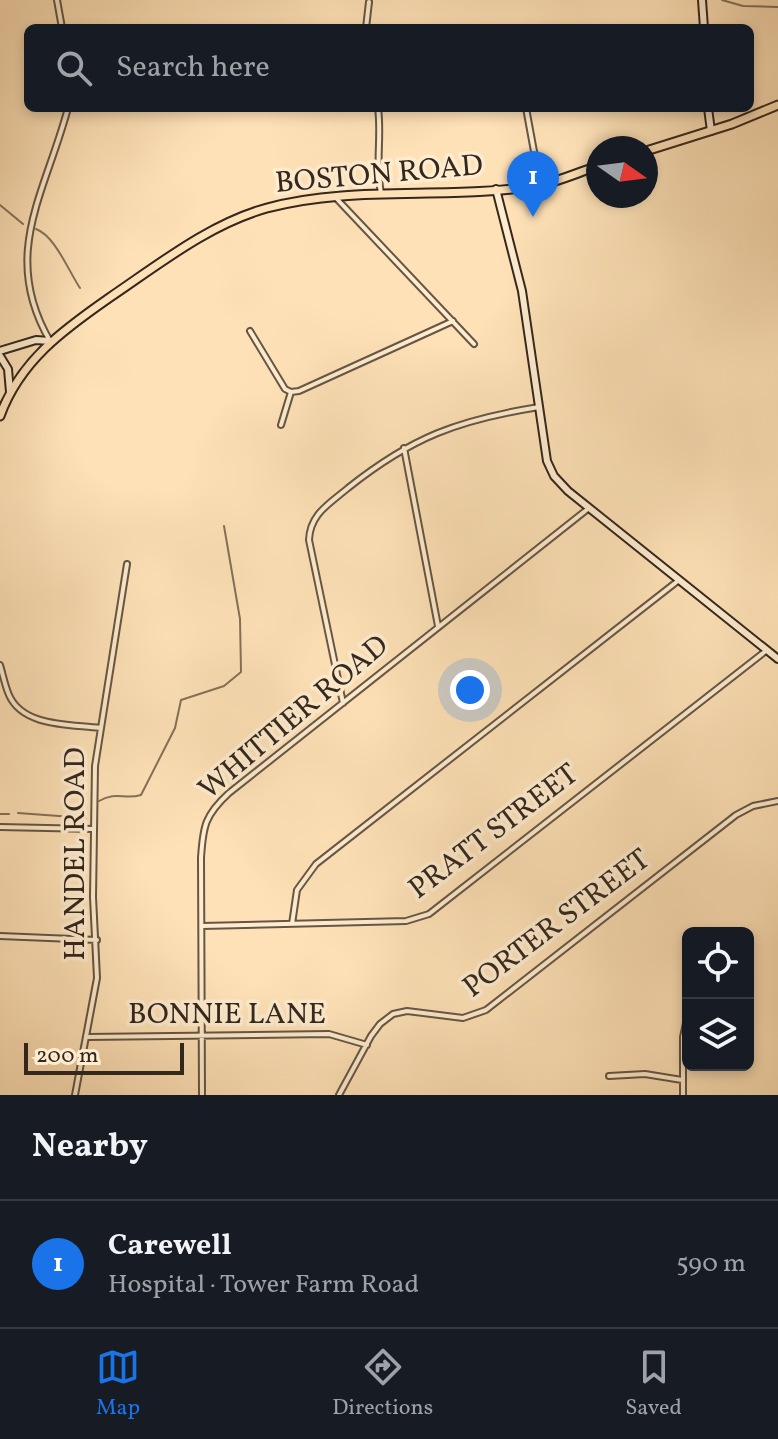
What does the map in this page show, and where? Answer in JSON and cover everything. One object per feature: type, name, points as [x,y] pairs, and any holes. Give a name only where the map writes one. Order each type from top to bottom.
[{"type":"main road","points":[[658,147],[778,105]]},
{"type":"main road","name":"BOSTON ROAD","points":[[0,416],[10,392],[50,341],[157,265],[218,229],[264,209],[287,203],[336,198],[540,185],[586,170]]},
{"type":"street","points":[[57,0],[61,24]]},
{"type":"street","points":[[702,0],[704,24]]},
{"type":"street","points":[[366,24],[369,2]]},
{"type":"street","points":[[50,341],[30,300],[24,276],[24,251],[67,112]]},
{"type":"street","points":[[378,112],[378,176],[382,196]]},
{"type":"street","points":[[527,112],[540,185]]},
{"type":"street","points":[[709,112],[711,131]]},
{"type":"street","points":[[496,189],[522,291],[550,468],[560,483],[589,508],[778,659]]},
{"type":"street","points":[[336,198],[474,344]]},
{"type":"street","points":[[250,331],[285,389],[291,392],[453,321]]},
{"type":"street","points":[[10,392],[8,369],[0,353],[36,340],[50,341]]},
{"type":"street","points":[[281,425],[291,392]]},
{"type":"street","points":[[343,703],[312,557],[310,531],[319,512],[384,460],[404,448],[480,417],[539,407]]},
{"type":"street","points":[[404,448],[438,628]]},
{"type":"street","name":"WHITTIER ROAD","points":[[202,1095],[202,837],[210,811],[589,508]]},
{"type":"street","name":"HANDEL ROAD","points":[[75,1095],[97,978],[93,897],[95,766],[127,564]]},
{"type":"street","points":[[292,924],[297,890],[316,864],[679,580]]},
{"type":"street","name":"PRATT STREET","points":[[202,926],[406,921],[429,914],[767,650]]},
{"type":"street","points":[[0,665],[9,696],[28,717],[100,728]]},
{"type":"street","name":"PORTER STREET","points":[[339,1095],[380,1024],[400,1012],[463,1018],[486,1010],[736,815],[753,806],[778,801]]},
{"type":"street","points":[[0,827],[93,829]]},
{"type":"street","points":[[0,936],[97,940]]},
{"type":"street","name":"BONNIE LANE","points":[[87,1037],[329,1034],[367,1045]]},
{"type":"street","points":[[682,1071],[683,1095]]},
{"type":"street","points":[[609,1076],[645,1074],[682,1080]]},
{"type":"waterway","points":[[722,0],[743,6],[778,7]]},
{"type":"waterway","points":[[0,205],[23,224]]},
{"type":"waterway","points":[[36,229],[55,246],[80,288]]},
{"type":"waterway","points":[[99,801],[141,795],[175,728],[181,700],[224,686],[241,672],[240,619],[224,526]]},
{"type":"waterway","points":[[18,813],[86,818]]},
{"type":"waterway","points":[[0,814],[9,814]]},
{"type":"place","name":"Carewell","points":[[533,217]]}]
